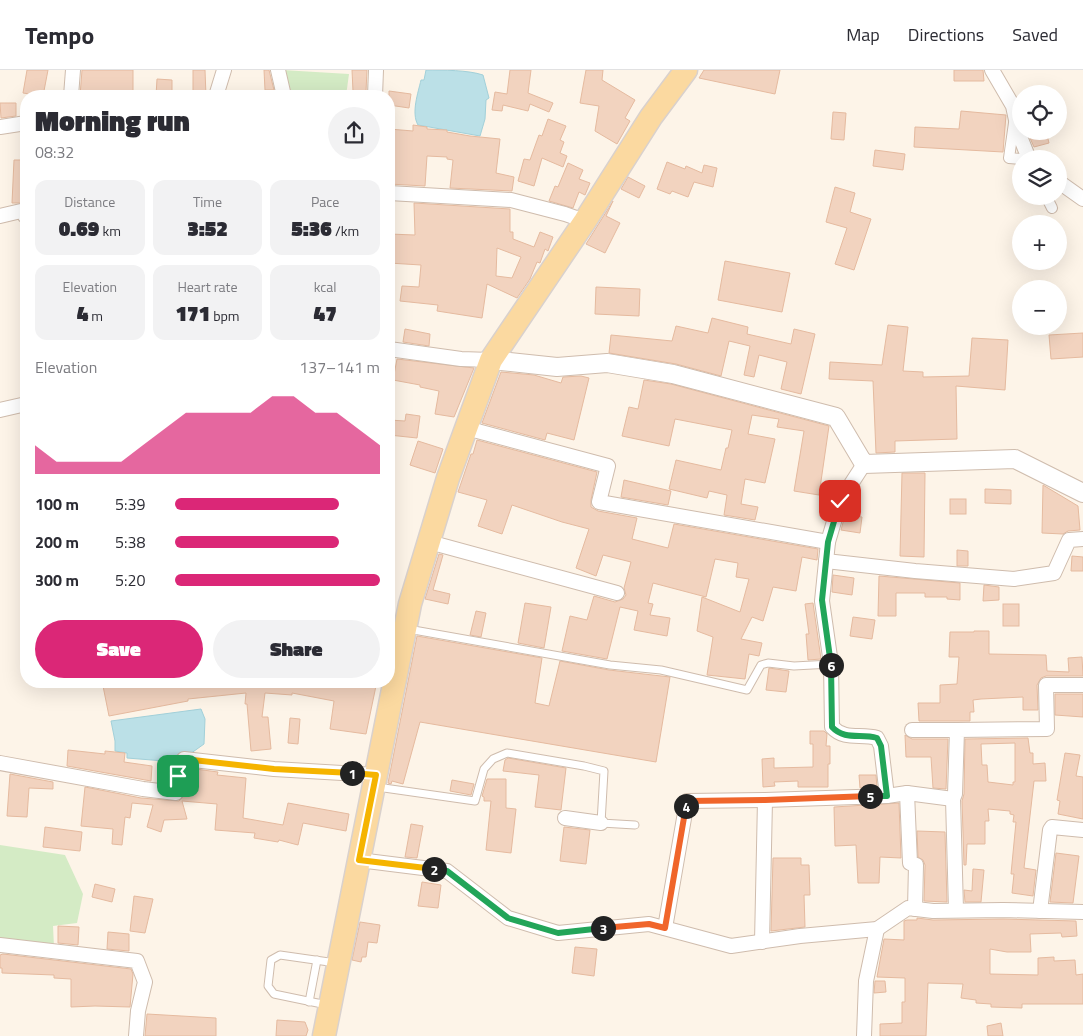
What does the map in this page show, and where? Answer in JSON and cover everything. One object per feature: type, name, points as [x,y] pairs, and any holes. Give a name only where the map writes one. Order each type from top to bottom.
[{"type":"main road","points":[[395,653],[405,628],[410,604],[448,478],[491,360],[585,221],[651,117],[686,70]]},
{"type":"main road","points":[[324,1036],[375,780],[389,688]]},
{"type":"street","points":[[71,90],[73,70]]},
{"type":"street","points":[[218,90],[224,70]]},
{"type":"street","points":[[278,70],[283,90]]},
{"type":"street","points":[[375,90],[376,70]]},
{"type":"street","points":[[992,70],[1012,104]]},
{"type":"street","points":[[0,127],[20,124]]},
{"type":"street","points":[[1012,136],[1009,158],[1012,158]]},
{"type":"street","points":[[1067,188],[1083,199]]},
{"type":"street","points":[[395,193],[511,200],[566,214],[585,221]]},
{"type":"street","points":[[0,216],[20,211]]},
{"type":"street","points":[[395,350],[461,359],[557,367],[607,363],[664,372],[836,417],[864,464]]},
{"type":"street","points":[[0,410],[20,405]]},
{"type":"street","points":[[466,428],[608,466],[599,502],[828,542]]},
{"type":"street","points":[[864,464],[1015,459],[1083,493]]},
{"type":"street","points":[[864,464],[840,501],[828,542],[822,600],[831,664],[832,727],[838,733],[846,736],[870,736],[877,738],[881,746],[887,796]]},
{"type":"street","points":[[826,562],[1014,579],[1054,572],[1069,540],[1083,539]]},
{"type":"street","points":[[429,542],[616,593]]},
{"type":"street","points":[[912,730],[1047,729],[1046,685],[1083,685]]},
{"type":"street","points":[[956,910],[953,799],[956,794],[957,730]]},
{"type":"street","points":[[0,763],[143,789],[176,793],[180,762],[184,759],[375,780]]},
{"type":"street","points":[[907,793],[910,862],[916,865],[915,909]]},
{"type":"street","points":[[665,928],[687,801],[887,796],[907,793],[953,799]]},
{"type":"street","points":[[762,942],[765,800]]},
{"type":"street","points":[[565,818],[601,823]]},
{"type":"street","points":[[1040,911],[1050,830],[1052,827],[1083,830]]},
{"type":"street","points":[[359,860],[447,871],[508,918],[558,933],[649,924],[731,946],[800,936],[877,929],[908,908],[933,911],[1083,912]]},
{"type":"street","points":[[864,1036],[866,981],[877,929]]},
{"type":"street","points":[[0,945],[137,961],[145,982],[138,1011],[136,1036]]},
{"type":"lane","points":[[405,628],[610,664],[661,670],[747,690],[761,665],[768,663],[794,666],[831,664]]},
{"type":"lane","points":[[375,780],[475,802],[484,769],[493,759],[507,754],[584,766],[604,771],[601,823],[635,825]]},
{"type":"lane","points":[[330,1006],[274,994],[270,991],[268,986],[271,960],[280,955],[339,964]]},
{"type":"lane","points":[[308,1002],[317,960]]},
{"type":"green space","points":[[282,70],[349,74],[347,90],[286,90]]},
{"type":"green space","points":[[0,845],[65,855],[83,894],[77,923],[53,926],[54,947],[0,939]]},
{"type":"water","points":[[426,70],[463,71],[483,75],[489,98],[486,100],[485,119],[480,136],[418,125],[415,115],[416,103],[421,80],[424,80]]},
{"type":"water","points":[[201,709],[205,719],[204,744],[183,759],[164,761],[127,758],[127,753],[115,751],[111,721]]},
{"type":"building","points":[[27,70],[48,70],[44,90],[24,90]]},
{"type":"building","points":[[82,70],[133,70],[133,90],[80,90]]},
{"type":"building","points":[[193,70],[205,70],[206,90],[193,90]]},
{"type":"building","points":[[264,70],[269,70],[274,90],[265,90]]},
{"type":"building","points":[[352,70],[367,70],[366,90],[353,90]]},
{"type":"building","points":[[510,70],[531,70],[528,93],[553,103],[549,112],[530,104],[528,111],[503,105],[502,111],[492,110],[495,92],[507,94]]},
{"type":"building","points":[[586,70],[603,70],[602,80],[635,100],[625,118],[630,121],[617,144],[595,131],[599,106],[580,103]]},
{"type":"building","points":[[704,70],[780,70],[775,94],[699,78]]},
{"type":"building","points":[[954,70],[983,70],[984,81],[954,81]]},
{"type":"building","points":[[157,79],[172,80],[172,90],[156,90]]},
{"type":"building","points":[[395,92],[411,94],[409,108],[395,106]]},
{"type":"building","points":[[0,103],[16,103],[16,116],[1,118]]},
{"type":"building","points":[[961,111],[1006,115],[1003,152],[914,147],[915,127],[959,129]]},
{"type":"building","points":[[833,112],[846,113],[844,140],[831,139]]},
{"type":"building","points":[[548,119],[566,126],[560,140],[564,142],[560,153],[567,156],[563,167],[542,158],[534,186],[518,181],[524,159],[530,160],[539,135],[542,136]]},
{"type":"building","points":[[413,125],[427,127],[427,129],[447,130],[447,132],[470,136],[500,139],[496,173],[514,177],[512,191],[450,188],[453,160],[447,159],[447,157],[427,156],[425,186],[395,184],[395,130],[413,131]]},
{"type":"building","points":[[1031,140],[1048,140],[1049,143],[1034,147]]},
{"type":"building","points":[[875,150],[905,154],[903,170],[873,166]]},
{"type":"building","points":[[14,160],[20,160],[20,203],[12,203]]},
{"type":"building","points":[[667,162],[685,169],[686,166],[702,173],[704,165],[717,168],[713,187],[694,182],[688,197],[672,191],[670,194],[657,189]]},
{"type":"building","points":[[568,163],[583,170],[579,179],[590,183],[585,195],[579,192],[573,208],[549,201],[555,186],[558,187]]},
{"type":"building","points":[[628,177],[645,186],[639,198],[621,189]]},
{"type":"building","points":[[835,187],[855,193],[850,212],[871,219],[854,270],[835,264],[847,228],[826,222]]},
{"type":"building","points":[[613,201],[606,216],[620,223],[605,253],[586,244]]},
{"type":"building","points":[[414,203],[510,209],[510,232],[513,232],[513,239],[534,247],[540,232],[553,237],[548,251],[545,249],[540,263],[537,262],[530,279],[517,298],[487,284],[482,318],[437,311],[438,305],[400,301],[402,286],[419,287],[421,265],[395,263],[395,234],[415,235]],"holes":[[[497,248],[521,257],[512,278],[496,276]]]},
{"type":"building","points":[[725,261],[790,273],[782,312],[718,300]]},
{"type":"building","points":[[596,287],[640,289],[639,316],[595,314]]},
{"type":"building","points":[[712,318],[748,327],[747,334],[791,344],[794,329],[815,334],[801,394],[781,389],[787,362],[759,355],[754,377],[744,375],[750,346],[729,341],[721,376],[676,364],[609,353],[611,335],[672,341],[676,326],[708,333]]},
{"type":"building","points":[[888,325],[908,327],[903,371],[923,372],[923,377],[969,376],[972,338],[1008,340],[1005,390],[956,386],[957,439],[895,441],[895,452],[876,453],[873,381],[829,379],[830,362],[882,365]]},
{"type":"building","points":[[405,329],[430,334],[429,346],[403,342]]},
{"type":"building","points":[[1083,333],[1083,357],[1051,359],[1049,335]]},
{"type":"building","points":[[397,359],[474,368],[454,417],[435,414],[439,391],[395,380]]},
{"type":"building","points":[[501,372],[534,375],[561,383],[563,377],[581,376],[589,378],[574,440],[547,433],[545,440],[482,423]]},
{"type":"building","points":[[644,380],[671,384],[829,426],[819,495],[794,491],[804,431],[777,427],[779,419],[752,415],[748,434],[775,439],[765,483],[745,479],[741,504],[758,507],[755,520],[724,515],[727,495],[709,491],[707,498],[669,489],[676,460],[721,470],[732,430],[675,419],[669,446],[622,436],[629,407],[638,409]]},
{"type":"building","points":[[406,414],[420,416],[417,438],[395,436],[395,420],[405,421]]},
{"type":"building","points":[[477,440],[597,472],[591,507],[598,511],[637,518],[632,539],[668,548],[674,524],[818,549],[817,560],[802,557],[796,591],[773,587],[763,621],[752,617],[741,639],[762,643],[759,656],[749,654],[745,679],[707,675],[713,637],[697,631],[702,597],[740,612],[749,579],[736,577],[738,563],[715,559],[706,597],[653,583],[648,603],[653,604],[650,615],[670,618],[667,636],[634,630],[638,611],[620,607],[607,659],[562,651],[570,616],[587,620],[594,596],[615,602],[623,599],[626,595],[624,588],[631,562],[603,555],[596,576],[576,568],[589,529],[512,505],[502,534],[478,526],[487,500],[458,492]]},
{"type":"building","points":[[418,441],[443,449],[435,473],[410,465]]},
{"type":"building","points":[[902,473],[925,473],[924,557],[900,556]]},
{"type":"building","points":[[624,480],[671,491],[668,505],[621,497]]},
{"type":"building","points":[[1043,485],[1078,506],[1080,530],[1068,531],[1063,534],[1042,533]]},
{"type":"building","points":[[985,489],[1011,490],[1011,504],[985,503]]},
{"type":"building","points":[[950,499],[966,499],[966,514],[950,514]]},
{"type":"building","points":[[845,515],[862,517],[860,533],[841,530]]},
{"type":"building","points":[[957,550],[968,551],[968,566],[957,566]]},
{"type":"building","points":[[439,554],[443,555],[433,590],[450,594],[448,604],[425,599]]},
{"type":"building","points":[[1072,556],[1083,557],[1083,571],[1071,571]]},
{"type":"building","points":[[833,575],[854,578],[852,595],[832,592]]},
{"type":"building","points":[[879,576],[960,583],[960,600],[947,599],[947,597],[925,597],[925,593],[896,593],[896,616],[878,616]]},
{"type":"building","points":[[984,585],[999,587],[999,600],[983,601]]},
{"type":"building","points":[[525,603],[551,607],[544,648],[518,643]]},
{"type":"building","points":[[813,603],[821,659],[808,660],[806,634],[809,634],[805,604]]},
{"type":"building","points":[[1003,604],[1019,604],[1019,626],[1003,626]]},
{"type":"building","points":[[476,611],[486,613],[481,637],[470,635]]},
{"type":"building","points":[[853,617],[875,620],[872,639],[850,636]]},
{"type":"building","points":[[989,631],[989,654],[1046,655],[1047,671],[1069,672],[1068,658],[1082,657],[1083,676],[1046,676],[1041,678],[1037,685],[1038,710],[1023,710],[1023,697],[981,699],[973,700],[974,712],[970,712],[970,721],[919,721],[918,703],[940,703],[940,685],[957,684],[959,657],[949,657],[950,632]]},
{"type":"building","points":[[417,636],[542,658],[535,703],[549,706],[560,661],[609,670],[670,677],[656,762],[420,722],[403,784],[392,781],[391,784],[388,783]]},
{"type":"building","points":[[769,668],[789,671],[786,692],[766,690]]},
{"type":"building","points":[[103,688],[376,688],[366,734],[330,729],[334,701],[292,693],[292,695],[265,693],[262,717],[268,717],[271,749],[251,751],[247,704],[245,704],[246,693],[188,699],[188,701],[109,716]]},
{"type":"building","points":[[1055,694],[1083,694],[1083,717],[1055,715]]},
{"type":"building","points":[[290,718],[300,719],[298,744],[288,743]]},
{"type":"building","points":[[810,731],[824,731],[827,734],[826,746],[830,746],[828,787],[798,787],[798,781],[774,782],[775,786],[763,787],[762,759],[774,758],[774,768],[813,767],[813,744],[810,744]]},
{"type":"building","points":[[905,735],[912,739],[948,739],[946,789],[933,788],[931,757],[906,757]]},
{"type":"building","points":[[1028,738],[1030,753],[1033,753],[1033,764],[1045,763],[1046,781],[1034,781],[1024,868],[1036,870],[1033,896],[1012,893],[1014,874],[1011,874],[1016,822],[1013,822],[1014,815],[1010,814],[1010,811],[988,809],[989,821],[985,821],[985,844],[967,844],[966,865],[964,865],[962,801],[964,794],[965,739]],"holes":[[[1015,743],[1015,782],[1013,782],[1013,785],[988,782],[987,765],[982,765],[981,744]]]},
{"type":"building","points":[[68,750],[105,754],[105,751],[125,753],[124,762],[152,766],[151,781],[67,766]]},
{"type":"building","points":[[1065,753],[1080,755],[1076,776],[1083,777],[1083,819],[1058,814],[1060,801],[1057,800]]},
{"type":"building","points":[[508,758],[566,768],[561,810],[535,807],[539,775],[503,771],[505,760]]},
{"type":"building","points":[[188,768],[218,772],[217,775],[246,778],[243,818],[283,825],[288,803],[349,814],[346,831],[303,823],[298,845],[279,840],[278,842],[254,838],[255,833],[215,830],[217,804],[182,801],[187,819],[164,820],[161,832],[147,827],[153,805],[132,803],[130,818],[125,817],[122,845],[112,844],[113,829],[81,826],[85,787],[141,798],[179,801],[185,794]]},
{"type":"building","points":[[10,774],[53,782],[53,789],[29,788],[27,817],[7,816]]},
{"type":"building","points":[[859,775],[876,775],[877,788],[860,788]]},
{"type":"building","points":[[487,779],[506,779],[506,808],[516,809],[511,853],[486,850],[491,801],[484,801],[482,796]]},
{"type":"building","points":[[452,780],[474,784],[471,795],[450,791]]},
{"type":"building","points":[[899,803],[901,858],[880,857],[879,883],[858,883],[856,845],[835,846],[834,807]]},
{"type":"building","points":[[411,824],[423,826],[417,858],[405,857]]},
{"type":"building","points":[[45,827],[82,832],[80,851],[43,847]]},
{"type":"building","points":[[564,827],[590,830],[586,864],[560,861]]},
{"type":"building","points":[[917,831],[945,832],[947,902],[924,901],[925,865],[923,860],[918,857]]},
{"type":"building","points":[[1056,853],[1079,856],[1073,903],[1050,902]]},
{"type":"building","points":[[773,858],[801,858],[801,865],[809,865],[810,895],[804,895],[805,927],[771,931]]},
{"type":"building","points":[[973,869],[984,870],[981,902],[965,902],[964,890],[972,891]]},
{"type":"building","points":[[422,882],[441,885],[438,908],[418,906]]},
{"type":"building","points":[[95,884],[115,889],[112,902],[92,897]]},
{"type":"building","points":[[134,896],[153,899],[145,933],[130,931]]},
{"type":"building","points":[[917,918],[933,920],[1076,921],[1077,936],[1062,937],[1061,933],[1030,934],[1031,952],[1007,952],[990,949],[990,974],[1038,975],[1038,958],[1054,957],[1054,961],[1075,960],[1076,975],[1083,974],[1083,1004],[1022,1004],[1022,1008],[991,1007],[991,1004],[976,1003],[976,1000],[961,998],[963,984],[928,983],[926,1036],[880,1036],[880,1024],[902,1023],[902,1002],[905,1002],[905,978],[877,977],[884,939],[904,940],[904,921],[917,920]]},
{"type":"building","points":[[360,922],[380,925],[377,943],[368,942],[366,957],[362,957],[361,962],[352,960]]},
{"type":"building","points":[[58,926],[79,927],[78,945],[58,943]]},
{"type":"building","points":[[108,932],[129,934],[129,951],[107,949]]},
{"type":"building","points":[[575,947],[597,949],[594,976],[572,973]]},
{"type":"building","points":[[0,955],[131,969],[133,974],[130,1007],[71,1007],[71,979],[54,978],[54,975],[2,973]]},
{"type":"building","points":[[875,981],[885,981],[886,992],[874,993]]},
{"type":"building","points":[[147,1014],[216,1018],[216,1036],[145,1036]]},
{"type":"building","points":[[277,1020],[305,1022],[308,1030],[306,1036],[276,1036]]},
{"type":"building","points":[[1001,1023],[1003,1036],[988,1036],[987,1026]]},
{"type":"route","points":[[178,776],[180,762],[184,759],[274,769],[376,775],[359,860],[447,871],[508,918],[558,933],[649,924],[665,928],[687,801],[887,796],[881,746],[877,738],[870,736],[846,736],[838,733],[832,727],[831,664],[822,600],[828,542],[840,501]]}]
